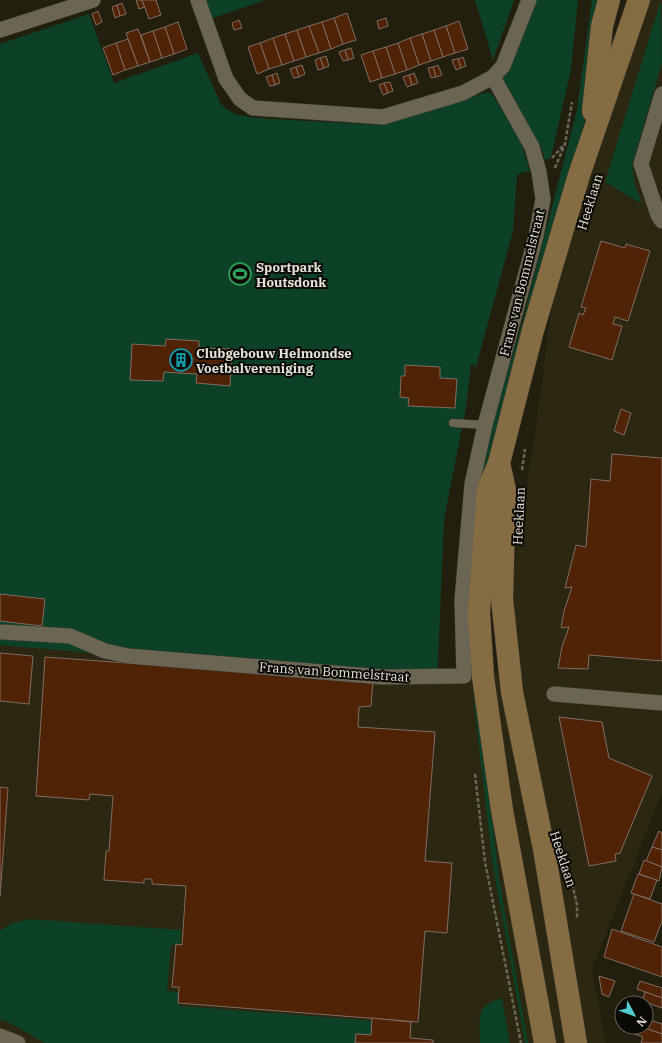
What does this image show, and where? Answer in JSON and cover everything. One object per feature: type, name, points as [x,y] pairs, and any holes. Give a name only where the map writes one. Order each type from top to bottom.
[{"type":"main road","name":"Heeklaan","points":[[589,150],[602,26],[609,0]]},
{"type":"main road","name":"Heeklaan","points":[[545,1043],[502,810],[483,677],[479,594],[488,489],[498,462],[533,330],[579,176],[640,0]]},
{"type":"main road","name":"Heeklaan","points":[[498,462],[505,490],[502,599],[512,692],[544,849],[576,1043]]},
{"type":"street","points":[[0,30],[93,0]]},
{"type":"street","points":[[198,0],[226,79],[240,99],[253,108],[383,117],[463,93],[493,77],[503,66],[529,0]]},
{"type":"street","name":"Frans van Bommelstraat","points":[[3,632],[70,636],[105,651],[128,656],[383,677],[464,676],[463,592],[472,484],[485,425],[536,236],[543,198],[539,172],[532,147],[493,77]]},
{"type":"street","points":[[662,94],[641,164],[658,215],[662,221]]},
{"type":"street","points":[[554,694],[662,703]]},
{"type":"street","points":[[0,1036],[18,1043]]},
{"type":"lane","points":[[454,423],[485,425]]},
{"type":"path","name":"Heeklaan","points":[[521,473],[525,444]]},
{"type":"path","points":[[474,769],[485,862],[521,1043]]},
{"type":"path","name":"Heeklaan","points":[[569,871],[577,905],[577,920]]},
{"type":"shaded area","points":[[626,0],[662,0],[662,792],[592,970],[606,1043],[0,1043],[0,636],[498,673],[537,419],[567,196]]},
{"type":"green space","points":[[203,0],[266,0],[210,19]]},
{"type":"green space","points":[[475,0],[514,0],[493,60]]},
{"type":"green space","points":[[533,0],[578,0],[571,69],[551,157],[545,161],[542,149],[502,77]]},
{"type":"green space","points":[[592,0],[601,0],[585,120],[521,344],[478,690],[499,879],[528,1043],[525,1043],[493,867],[474,703],[469,591],[481,474],[497,408],[522,323],[577,110]]},
{"type":"green space","points":[[661,0],[662,63],[632,165],[635,185],[642,204],[605,182]]},
{"type":"green space","name":"Sportpark Houtsdonk","points":[[89,14],[114,83],[198,53],[221,105],[234,114],[255,118],[379,125],[488,92],[492,94],[520,139],[530,171],[517,174],[513,231],[476,367],[471,363],[466,407],[444,519],[437,683],[0,645],[0,44]]},
{"type":"green space","points":[[29,919],[181,930],[180,945],[171,945],[167,991],[179,992],[179,1006],[377,1021],[376,1043],[45,1043],[6,1021],[0,1020],[0,931],[10,924]]},
{"type":"green space","points":[[502,998],[510,1043],[480,1043],[480,1014],[487,1005]]},
{"type":"building","points":[[136,0],[142,0],[145,7],[139,9]]},
{"type":"building","points":[[142,0],[156,0],[161,15],[149,19]]},
{"type":"building","points":[[122,3],[126,14],[120,16],[117,5]]},
{"type":"building","points":[[117,5],[120,16],[115,18],[112,7]]},
{"type":"building","points":[[98,11],[102,22],[96,25],[92,14]]},
{"type":"building","points":[[347,13],[356,40],[343,44],[334,18]]},
{"type":"building","points":[[334,18],[343,44],[331,49],[322,22]]},
{"type":"building","points":[[386,18],[388,26],[379,29],[377,21]]},
{"type":"building","points":[[239,20],[242,28],[234,30],[232,23]]},
{"type":"building","points":[[459,21],[468,49],[455,53],[446,26]]},
{"type":"building","points":[[178,22],[187,49],[174,54],[165,27]]},
{"type":"building","points":[[322,22],[331,49],[319,53],[309,26]]},
{"type":"building","points":[[309,26],[319,53],[306,57],[297,30]]},
{"type":"building","points":[[446,26],[455,53],[443,57],[434,30]]},
{"type":"building","points":[[165,27],[174,54],[162,58],[153,31]]},
{"type":"building","points":[[138,29],[150,62],[138,66],[126,33]]},
{"type":"building","points":[[297,30],[306,57],[294,61],[285,34]]},
{"type":"building","points":[[434,30],[443,57],[431,61],[422,34]]},
{"type":"building","points":[[153,31],[162,58],[150,62],[141,35]]},
{"type":"building","points":[[285,34],[294,61],[282,65],[273,38]]},
{"type":"building","points":[[422,34],[431,61],[419,65],[410,38]]},
{"type":"building","points":[[273,38],[282,65],[269,69],[260,43]]},
{"type":"building","points":[[410,38],[419,65],[407,70],[398,43]]},
{"type":"building","points":[[128,39],[138,66],[125,70],[116,43]]},
{"type":"building","points":[[116,43],[125,70],[113,75],[103,48]]},
{"type":"building","points":[[260,43],[269,69],[257,74],[248,47]]},
{"type":"building","points":[[398,43],[407,70],[395,74],[386,47]]},
{"type":"building","points":[[386,47],[395,74],[382,78],[373,51]]},
{"type":"building","points":[[351,48],[354,58],[348,60],[345,50]]},
{"type":"building","points":[[345,50],[348,60],[343,61],[339,52]]},
{"type":"building","points":[[373,51],[382,78],[370,82],[361,55]]},
{"type":"building","points":[[326,56],[329,66],[324,68],[320,58]]},
{"type":"building","points":[[463,57],[466,66],[461,68],[458,59]]},
{"type":"building","points":[[320,58],[324,68],[318,70],[315,60]]},
{"type":"building","points":[[458,59],[461,68],[456,70],[452,60]]},
{"type":"building","points":[[302,65],[305,74],[299,77],[296,67]]},
{"type":"building","points":[[438,65],[442,75],[436,77],[433,67]]},
{"type":"building","points":[[296,67],[299,77],[294,78],[290,69]]},
{"type":"building","points":[[433,67],[436,77],[431,78],[428,68]]},
{"type":"building","points":[[277,73],[280,83],[275,85],[272,75]]},
{"type":"building","points":[[414,73],[418,83],[412,85],[409,75]]},
{"type":"building","points":[[272,75],[275,85],[270,86],[266,77]]},
{"type":"building","points":[[409,75],[412,85],[407,87],[403,77]]},
{"type":"building","points":[[390,82],[393,91],[388,93],[384,83]]},
{"type":"building","points":[[384,83],[388,93],[383,95],[379,85]]},
{"type":"building","points":[[601,241],[625,248],[626,244],[650,251],[628,321],[615,317],[613,324],[622,326],[612,360],[569,347],[579,313],[583,315],[586,308],[581,307]]},
{"type":"building","name":"Clubgebouw Helmondse Voetbalvereniging","points":[[166,339],[199,341],[199,348],[232,349],[230,386],[196,383],[197,374],[164,372],[163,381],[130,380],[132,344],[165,346]]},
{"type":"building","points":[[405,365],[440,367],[440,378],[457,379],[455,408],[408,406],[409,398],[400,397],[401,376],[405,376]]},
{"type":"building","points":[[621,409],[631,413],[624,435],[614,431]]},
{"type":"building","points":[[612,454],[662,458],[662,661],[589,655],[588,669],[558,668],[562,647],[569,627],[561,628],[564,611],[572,587],[565,588],[576,545],[586,547],[591,479],[610,481]]},
{"type":"building","points":[[0,594],[45,599],[42,626],[0,621]]},
{"type":"building","points":[[0,653],[33,656],[29,704],[0,701]]},
{"type":"building","points":[[45,657],[373,681],[371,706],[359,707],[358,727],[435,732],[425,861],[452,863],[447,933],[425,931],[418,1022],[178,1003],[179,987],[172,987],[176,944],[182,945],[186,886],[152,884],[152,879],[144,879],[144,883],[104,880],[106,851],[109,851],[113,796],[90,794],[89,800],[36,796]]},
{"type":"building","points":[[559,717],[602,722],[609,758],[652,776],[620,853],[615,854],[616,861],[589,866]]},
{"type":"building","points":[[0,787],[8,788],[0,896]]},
{"type":"building","points":[[659,831],[662,833],[662,850],[652,847]]},
{"type":"building","points":[[652,847],[662,850],[662,867],[646,861]]},
{"type":"building","points":[[644,860],[662,867],[659,881],[639,874]]},
{"type":"building","points":[[638,874],[657,880],[650,899],[631,893]]},
{"type":"building","points":[[634,894],[662,904],[662,921],[654,942],[621,931]]},
{"type":"building","points":[[612,929],[662,947],[662,977],[604,957]]},
{"type":"building","points":[[599,976],[615,981],[609,997],[602,994]]},
{"type":"building","points":[[640,981],[662,988],[662,998],[654,995],[637,989]]},
{"type":"building","points":[[645,992],[654,995],[644,995]]},
{"type":"building","points":[[654,995],[662,998],[662,1008],[654,1005]]},
{"type":"building","points":[[372,1018],[411,1022],[410,1038],[433,1040],[433,1043],[355,1043],[356,1034],[371,1035]]},
{"type":"building","points":[[654,1022],[662,1024],[662,1034],[654,1031]]},
{"type":"building","points":[[654,1031],[662,1034],[662,1043],[641,1043],[643,1037],[638,1035],[654,1035]]},
{"type":"place","name":"Sportpark Houtsdonk","points":[[240,274]]},
{"type":"place","name":"Clubgebouw Helmondse Voetbalvereniging","points":[[181,360]]}]
